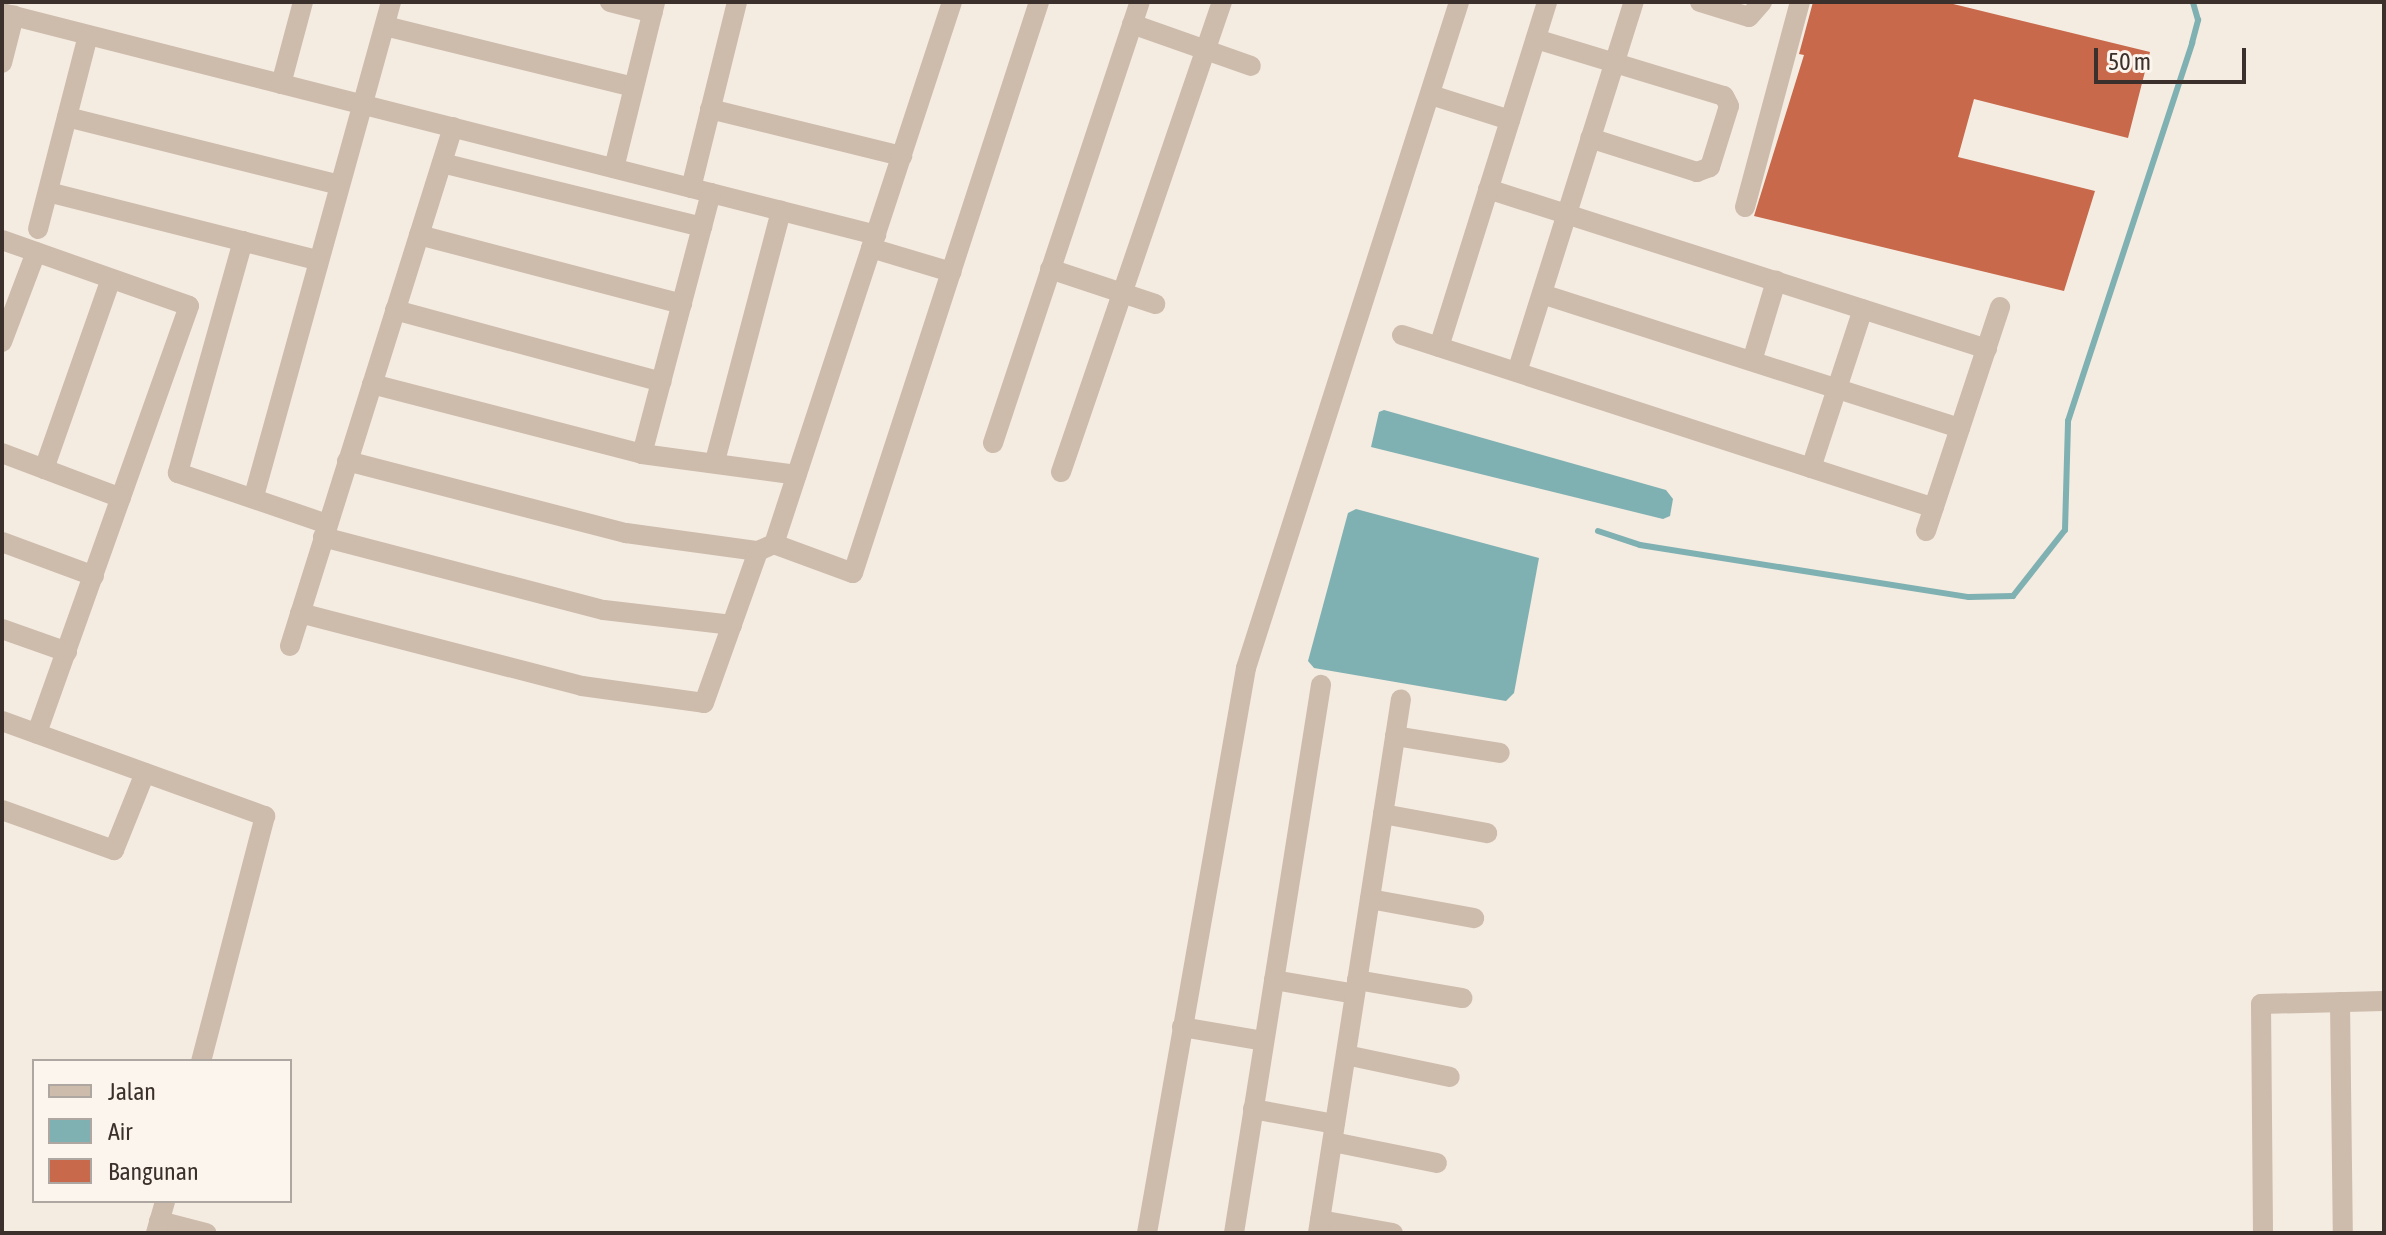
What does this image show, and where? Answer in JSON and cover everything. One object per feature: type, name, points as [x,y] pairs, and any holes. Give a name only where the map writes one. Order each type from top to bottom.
[{"type":"street","points":[[254,496],[317,260],[365,105],[391,2]]},
{"type":"street","points":[[610,2],[654,8],[614,168]]},
{"type":"street","points":[[691,188],[737,2]]},
{"type":"street","points":[[300,613],[582,686],[704,703],[732,625],[797,475],[952,2]]},
{"type":"street","points":[[347,461],[626,533],[766,547],[853,573],[1039,2]]},
{"type":"street","points":[[993,443],[1140,2]]},
{"type":"street","points":[[1061,472],[1222,2]]},
{"type":"street","points":[[1147,1233],[1246,668],[1355,316],[1431,95],[1459,2]]},
{"type":"street","points":[[1439,347],[1547,2]]},
{"type":"street","points":[[1517,372],[1634,2]]},
{"type":"street","points":[[1700,2],[1749,17],[1762,2]]},
{"type":"street","points":[[1745,207],[1800,2]]},
{"type":"street","points":[[281,84],[300,3]]},
{"type":"street","points":[[2,63],[8,14],[781,211],[951,272]]},
{"type":"street","points":[[1132,24],[1251,66]]},
{"type":"street","points":[[385,26],[634,87]]},
{"type":"street","points":[[38,229],[88,35]]},
{"type":"street","points":[[1536,39],[1724,96],[1729,106],[1710,167],[1697,172],[1590,138]]},
{"type":"street","points":[[1431,95],[1510,120]]},
{"type":"street","points":[[710,109],[902,156]]},
{"type":"street","points":[[67,117],[340,185]]},
{"type":"street","points":[[290,646],[453,127]]},
{"type":"street","points":[[442,163],[702,227]]},
{"type":"street","points":[[1488,189],[1987,349]]},
{"type":"street","points":[[48,192],[317,260]]},
{"type":"street","points":[[642,454],[711,193]]},
{"type":"street","points":[[715,461],[781,211]]},
{"type":"street","points":[[419,235],[682,304]]},
{"type":"street","points":[[2,240],[189,306],[37,734]]},
{"type":"street","points":[[243,241],[178,473],[254,496],[325,531],[604,610],[732,625]]},
{"type":"street","points":[[2,342],[36,252]]},
{"type":"street","points":[[1050,269],[1155,304]]},
{"type":"street","points":[[44,469],[111,279]]},
{"type":"street","points":[[1752,361],[1776,281]]},
{"type":"street","points":[[1542,294],[1960,428]]},
{"type":"street","points":[[1926,531],[2000,307]]},
{"type":"street","points":[[1811,468],[1863,309]]},
{"type":"street","points":[[395,310],[661,382]]},
{"type":"street","points":[[1402,335],[1934,508]]},
{"type":"street","points":[[372,384],[642,454],[715,461],[797,475]]},
{"type":"street","points":[[2,453],[121,498]]},
{"type":"street","points":[[2,542],[94,576]]},
{"type":"street","points":[[2,629],[67,652]]},
{"type":"street","points":[[1234,1233],[1321,685]]},
{"type":"street","points":[[1393,1233],[1319,1226],[1401,699]]},
{"type":"street","points":[[2,721],[265,816],[202,1059]]},
{"type":"street","points":[[1395,736],[1500,753]]},
{"type":"street","points":[[2,810],[114,850],[145,773]]},
{"type":"street","points":[[1383,814],[1487,833]]},
{"type":"street","points":[[1370,899],[1474,918]]},
{"type":"street","points":[[1274,980],[1462,998]]},
{"type":"street","points":[[2263,1233],[2261,1004],[2384,1001]]},
{"type":"street","points":[[2340,1002],[2343,1233]]},
{"type":"street","points":[[1182,1027],[1264,1041]]},
{"type":"street","points":[[1346,1055],[1450,1077]]},
{"type":"street","points":[[1253,1109],[1437,1163]]},
{"type":"street","points":[[160,1218],[206,1233]]},
{"type":"water","points":[[1384,410],[1666,490],[1673,499],[1670,516],[1663,519],[1371,447],[1379,412]]},
{"type":"water","points":[[1356,509],[1539,558],[1514,693],[1506,701],[1314,668],[1308,661],[1348,513]]},
{"type":"building","points":[[1813,2],[1945,2],[2150,52],[2128,138],[1974,99],[1958,157],[2095,191],[2064,291],[1754,216],[1804,55],[1799,54]]},
{"type":"waterway","points":[[1598,531],[1640,545],[1969,597],[2013,596],[2065,530],[2068,421],[2192,43],[2198,20],[2193,2]]}]
